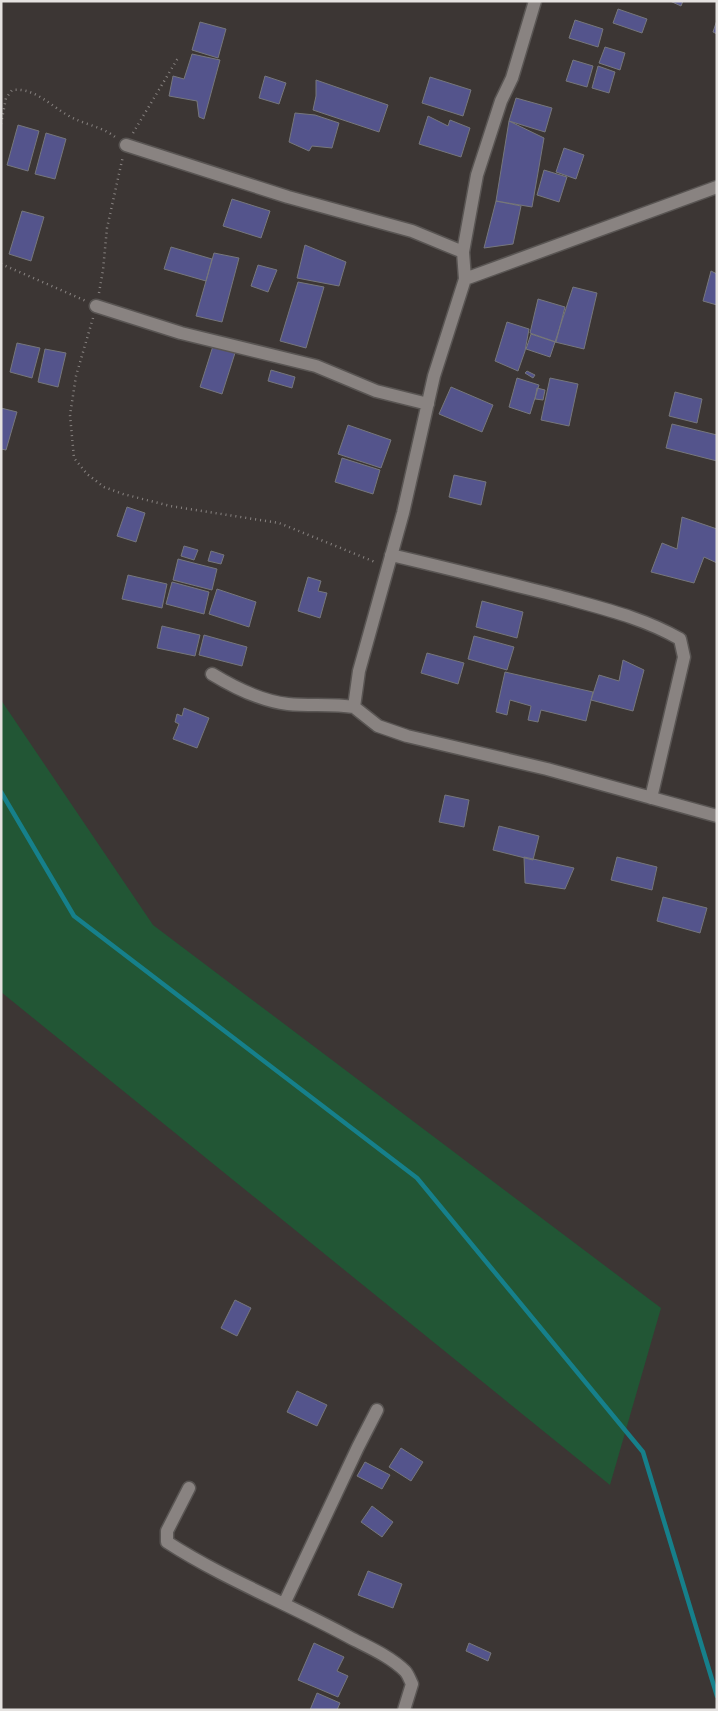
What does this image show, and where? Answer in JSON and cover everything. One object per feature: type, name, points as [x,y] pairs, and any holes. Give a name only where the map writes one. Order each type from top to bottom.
[{"type":"street","points":[[354,707],[359,671],[403,514],[437,367],[465,280],[463,252],[477,175],[501,101],[512,78],[535,1]]},
{"type":"street","points":[[126,145],[288,197],[412,231],[463,252]]},
{"type":"street","points":[[465,280],[717,186]]},
{"type":"street","points":[[96,306],[181,333],[316,366],[376,391],[428,404]]},
{"type":"street","points":[[389,561],[490,578],[626,615],[660,628],[680,639],[684,657],[651,798]]},
{"type":"street","points":[[212,674],[260,697],[287,704],[332,704],[354,707],[378,726],[406,736],[547,769],[717,816]]},
{"type":"street","points":[[284,1604],[358,1446],[377,1410]]},
{"type":"street","points":[[189,1488],[167,1531],[167,1542],[183,1553],[320,1621],[389,1659],[406,1672],[412,1684],[404,1710]]},
{"type":"path","points":[[178,58],[126,145],[107,228],[104,270],[76,376],[70,415],[74,458],[87,474],[104,487],[170,506],[279,523],[389,561]]},
{"type":"path","points":[[1,124],[6,98],[12,90],[23,89],[47,101],[73,118],[110,133],[126,145]]},
{"type":"path","points":[[1,264],[96,306]]},
{"type":"green space","points":[[1,700],[153,925],[661,1308],[610,1485],[1,992]]},
{"type":"building","points":[[670,1],[683,1],[681,6]]},
{"type":"building","points":[[618,9],[647,19],[642,33],[613,23]]},
{"type":"building","points":[[575,20],[603,29],[598,47],[569,38]]},
{"type":"building","points":[[717,20],[717,34],[713,32]]},
{"type":"building","points":[[200,22],[226,29],[218,58],[192,50]]},
{"type":"building","points":[[605,47],[625,53],[620,70],[599,63]]},
{"type":"building","points":[[192,54],[220,60],[204,119],[199,117],[197,101],[169,96],[173,76],[184,79]]},
{"type":"building","points":[[573,60],[593,66],[587,87],[566,81]]},
{"type":"building","points":[[598,66],[615,72],[609,93],[592,88]]},
{"type":"building","points":[[265,76],[286,83],[279,104],[259,98]]},
{"type":"building","points":[[430,77],[471,90],[463,116],[422,103]]},
{"type":"building","points":[[316,80],[388,105],[379,132],[313,110],[316,96]]},
{"type":"building","points":[[516,98],[552,108],[545,132],[509,121]]},
{"type":"building","points":[[295,113],[315,115],[339,123],[332,148],[312,146],[309,151],[289,142]]},
{"type":"building","points":[[428,116],[448,126],[450,120],[470,128],[461,157],[419,144]]},
{"type":"building","points":[[509,121],[544,138],[532,207],[496,201]]},
{"type":"building","points":[[18,125],[39,131],[28,171],[7,165]]},
{"type":"building","points":[[46,133],[66,139],[55,179],[35,174]]},
{"type":"building","points":[[564,148],[584,155],[576,179],[556,172]]},
{"type":"building","points":[[544,170],[567,177],[559,202],[537,195]]},
{"type":"building","points":[[232,199],[270,211],[261,238],[223,226]]},
{"type":"building","points":[[496,201],[521,206],[513,244],[484,248]]},
{"type":"building","points":[[22,211],[44,217],[31,261],[9,254]]},
{"type":"building","points":[[305,245],[346,262],[339,286],[297,278]]},
{"type":"building","points":[[171,247],[212,259],[206,281],[164,269]]},
{"type":"building","points":[[214,253],[239,258],[222,322],[196,316]]},
{"type":"building","points":[[258,265],[277,270],[268,292],[251,286]]},
{"type":"building","points":[[711,271],[717,274],[717,305],[703,301]]},
{"type":"building","points":[[298,282],[324,287],[306,348],[280,341]]},
{"type":"building","points":[[573,287],[597,293],[584,349],[555,342]]},
{"type":"building","points":[[538,299],[565,307],[556,342],[530,333]]},
{"type":"building","points":[[507,322],[529,329],[525,351],[518,371],[495,361]]},
{"type":"building","points":[[531,334],[555,342],[550,357],[526,349]]},
{"type":"building","points":[[17,343],[40,348],[32,378],[10,372]]},
{"type":"building","points":[[213,346],[235,353],[222,394],[200,387]]},
{"type":"building","points":[[45,349],[66,353],[58,387],[38,382]]},
{"type":"building","points":[[271,370],[295,377],[292,388],[268,381]]},
{"type":"building","points":[[527,371],[535,375],[533,378],[525,373]]},
{"type":"building","points":[[517,378],[539,385],[530,414],[509,407]]},
{"type":"building","points":[[550,378],[578,384],[569,426],[541,420]]},
{"type":"building","points":[[451,387],[493,405],[482,432],[439,414]]},
{"type":"building","points":[[537,388],[545,390],[543,400],[535,399]]},
{"type":"building","points":[[675,392],[702,399],[697,423],[669,416]]},
{"type":"building","points":[[1,408],[17,412],[6,450],[1,449]]},
{"type":"building","points":[[672,424],[717,435],[717,461],[666,448]]},
{"type":"building","points":[[348,425],[391,440],[381,468],[338,454]]},
{"type":"building","points":[[342,458],[380,470],[373,494],[335,482]]},
{"type":"building","points":[[454,475],[486,482],[481,505],[449,497]]},
{"type":"building","points":[[127,507],[145,513],[136,542],[117,536]]},
{"type":"building","points":[[682,517],[717,529],[717,563],[704,557],[694,583],[651,572],[662,543],[677,549]]},
{"type":"building","points":[[184,546],[198,550],[194,560],[181,556]]},
{"type":"building","points":[[211,551],[224,555],[221,564],[208,561]]},
{"type":"building","points":[[178,559],[217,569],[212,590],[173,580]]},
{"type":"building","points":[[128,575],[167,584],[162,608],[122,599]]},
{"type":"building","points":[[308,577],[321,581],[318,591],[327,593],[320,618],[298,611]]},
{"type":"building","points":[[172,582],[209,592],[204,614],[166,604]]},
{"type":"building","points":[[217,589],[256,602],[249,627],[209,614]]},
{"type":"building","points":[[482,601],[523,612],[517,638],[476,627]]},
{"type":"building","points":[[162,626],[200,635],[195,656],[157,648]]},
{"type":"building","points":[[204,635],[247,647],[242,666],[199,655]]},
{"type":"building","points":[[474,636],[514,647],[507,670],[468,659]]},
{"type":"building","points":[[427,653],[464,663],[458,684],[421,673]]},
{"type":"building","points":[[623,660],[644,670],[633,711],[591,700],[599,675],[619,681]]},
{"type":"building","points":[[505,672],[593,692],[586,721],[541,710],[538,722],[528,720],[531,706],[510,700],[507,715],[496,712]]},
{"type":"building","points":[[184,708],[209,718],[197,748],[173,739],[179,724],[175,722],[177,714],[182,716]]},
{"type":"building","points":[[445,795],[469,800],[464,827],[439,822]]},
{"type":"building","points":[[499,826],[539,836],[533,860],[493,850]]},
{"type":"building","points":[[524,857],[574,868],[565,889],[525,883]]},
{"type":"building","points":[[617,857],[657,867],[652,890],[611,880]]},
{"type":"building","points":[[663,897],[707,908],[700,933],[657,921]]},
{"type":"building","points":[[235,1300],[251,1308],[237,1336],[221,1328]]},
{"type":"building","points":[[297,1391],[327,1405],[317,1426],[287,1412]]},
{"type":"building","points":[[401,1448],[423,1462],[411,1481],[389,1467]]},
{"type":"building","points":[[365,1462],[390,1475],[382,1489],[357,1476]]},
{"type":"building","points":[[372,1506],[393,1522],[382,1537],[361,1522]]},
{"type":"building","points":[[368,1571],[402,1584],[393,1608],[358,1595]]},
{"type":"building","points":[[314,1643],[344,1657],[337,1671],[348,1676],[338,1697],[298,1680]]},
{"type":"building","points":[[469,1643],[491,1653],[488,1661],[466,1651]]},
{"type":"building","points":[[317,1693],[340,1703],[337,1710],[310,1710]]},
{"type":"waterway","points":[[1,792],[74,916],[417,1178],[643,1452],[717,1696]]}]
